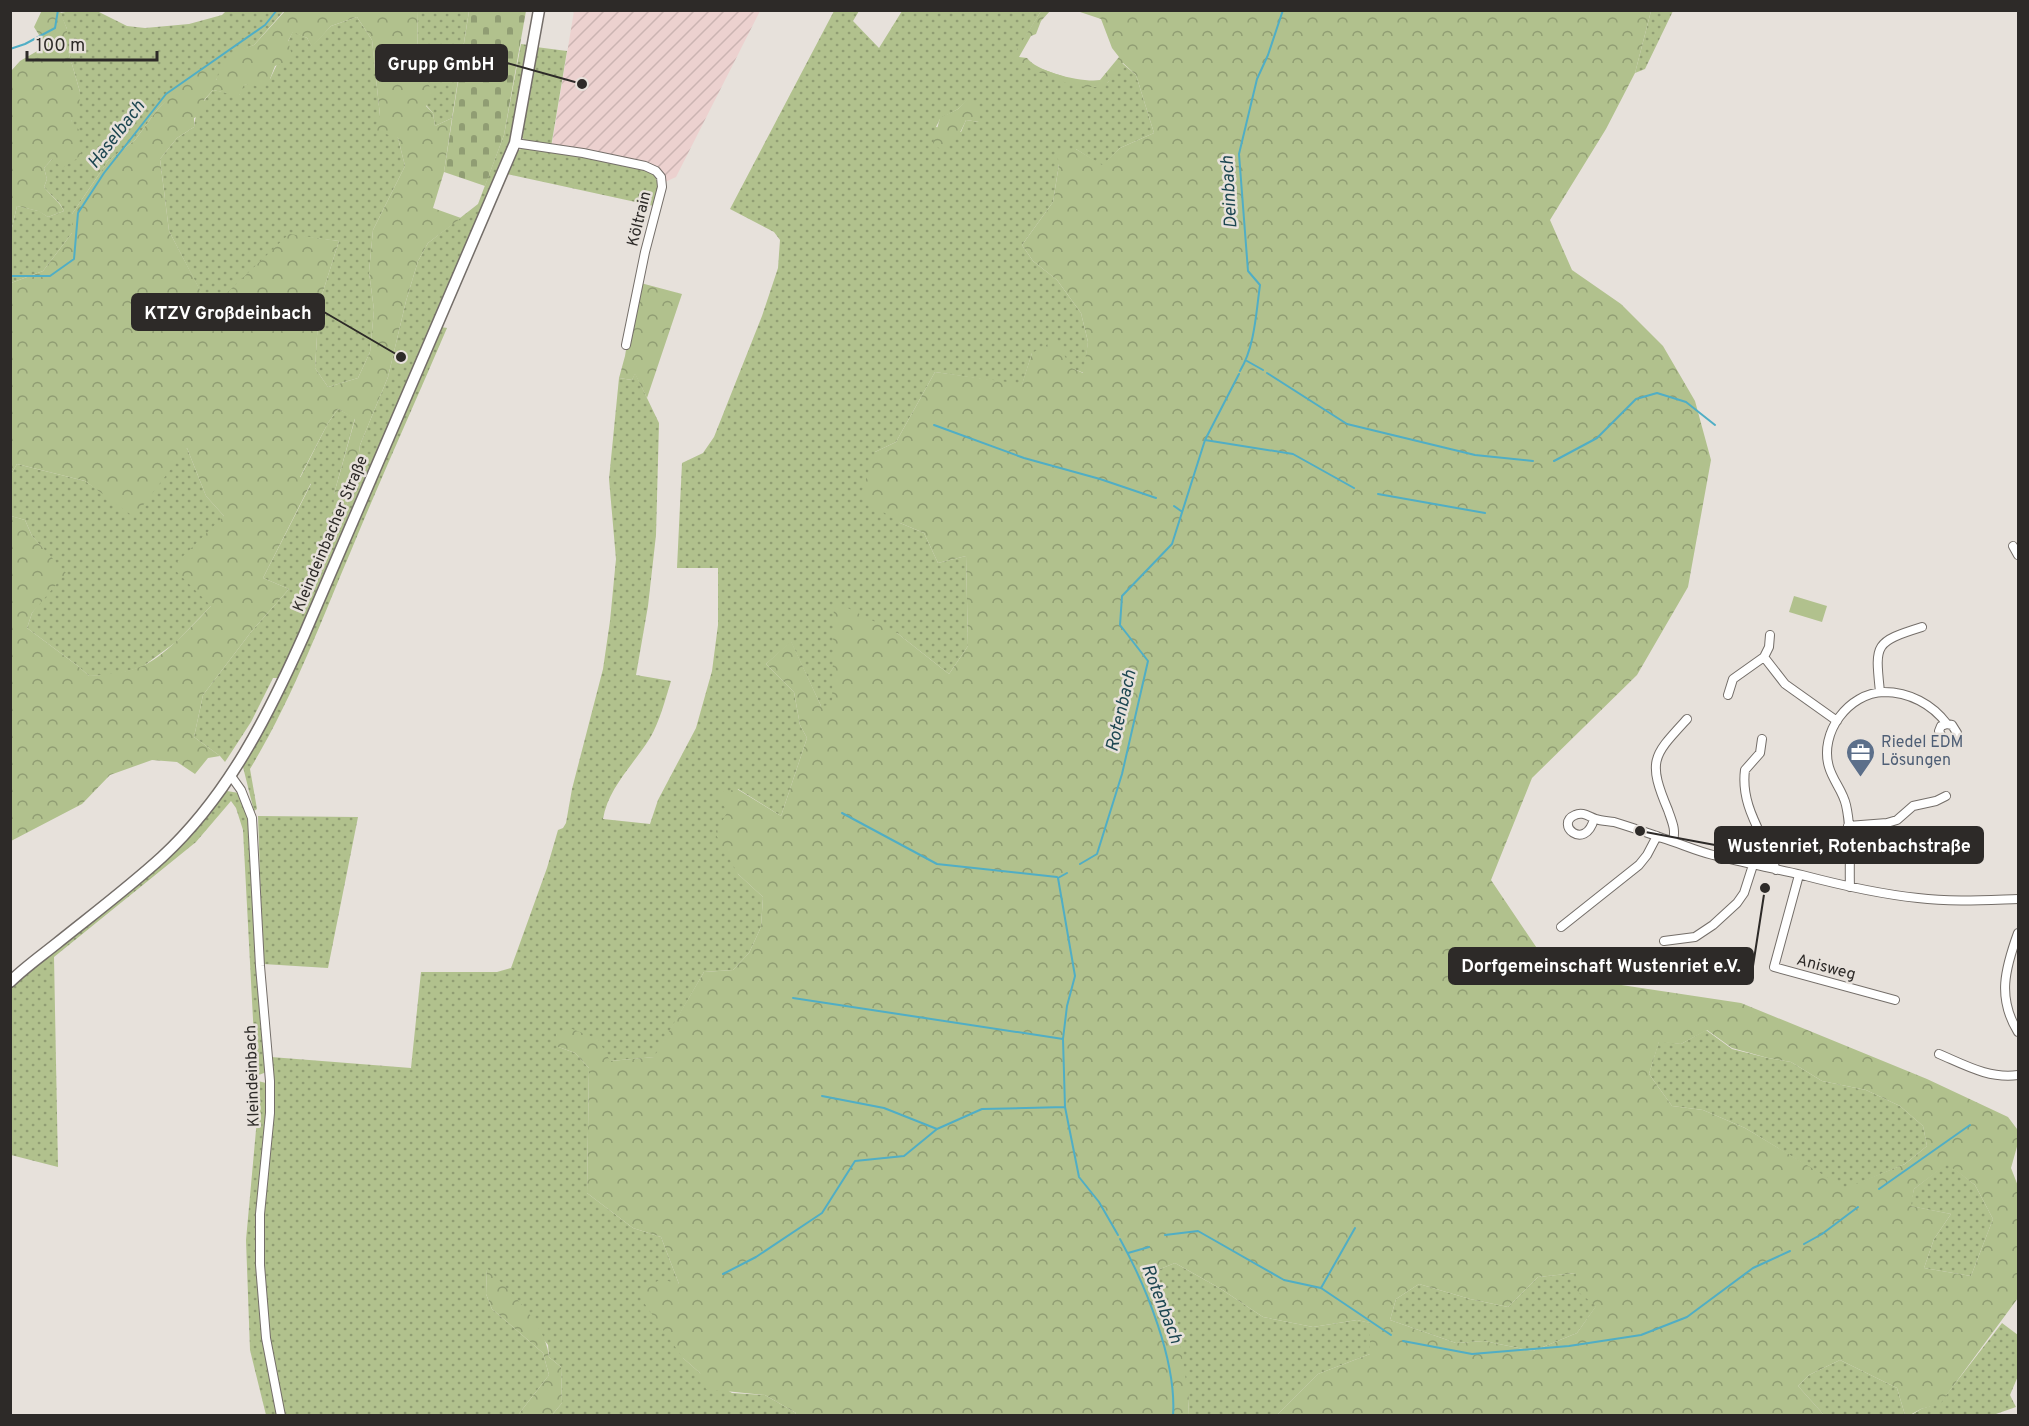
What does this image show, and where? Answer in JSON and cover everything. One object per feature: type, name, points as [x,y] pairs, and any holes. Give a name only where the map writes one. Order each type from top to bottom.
[{"type":"street","name":"Kleindeinbacher Straße","points":[[10,982],[164,855],[231,776],[278,693],[515,143],[539,10]]},
{"type":"street","name":"Költrain","points":[[515,143],[583,153],[645,166],[656,171],[661,177],[662,187],[645,252],[626,345]]},
{"type":"street","points":[[2013,546],[2019,555]]},
{"type":"street","points":[[1880,692],[1877,658],[1879,650],[1891,638],[1922,627]]},
{"type":"street","points":[[1728,695],[1733,679],[1764,657],[1769,647],[1770,635]]},
{"type":"street","points":[[1764,657],[1785,684],[1837,721]]},
{"type":"street","points":[[1850,887],[1846,804],[1828,766],[1827,752],[1830,736],[1837,721],[1846,709],[1858,700],[1880,692],[1897,692],[1920,701],[1940,715],[1947,724]]},
{"type":"street","points":[[1673,841],[1676,830],[1662,798],[1655,759],[1661,747],[1687,719]]},
{"type":"street","points":[[1762,738],[1760,753],[1745,770],[1745,792],[1756,827],[1772,857],[1776,870]]},
{"type":"street","name":"Kleindeinbach","points":[[231,776],[241,790],[252,818],[260,966],[270,1081],[270,1113],[260,1214],[260,1265],[266,1338],[281,1416]]},
{"type":"street","points":[[1848,826],[1897,820],[1913,806],[1936,801],[1946,796]]},
{"type":"street","points":[[1594,819],[1657,836],[1710,855],[1850,887],[1918,898],[2019,899]]},
{"type":"street","points":[[1561,927],[1639,865],[1657,836]]},
{"type":"street","points":[[1664,941],[1686,940],[1713,925],[1737,903],[1744,893],[1753,865]]},
{"type":"street","name":"Anisweg","points":[[1799,874],[1774,967],[1895,1000]]},
{"type":"street","points":[[2017,1028],[2009,1016],[2005,990],[2011,953],[2019,933]]},
{"type":"street","points":[[1939,1054],[1990,1075],[2008,1077],[2019,1075]]},
{"type":"shaded area","points":[[574,11],[760,11],[676,177],[665,182],[657,180],[655,175],[551,150]]},
{"type":"green space","points":[[42,10],[60,11],[67,29],[67,47],[80,92],[79,112],[71,121],[80,131],[76,144],[82,151],[78,158],[62,168],[52,159],[44,168],[47,179],[44,187],[64,211],[48,217],[38,211],[17,206],[11,232],[11,71],[20,61],[46,46],[34,27]]},
{"type":"green space","points":[[97,11],[127,26],[145,28],[189,24],[222,15],[226,11],[283,12],[254,45],[239,51],[215,81],[176,91],[157,110],[135,140],[108,161],[72,214],[72,233],[43,271],[11,283],[11,232],[17,206],[39,211],[48,217],[64,211],[44,187],[47,179],[44,168],[52,159],[76,144],[71,121],[80,92],[67,47],[67,29],[60,13]]},
{"type":"green space","points":[[285,11],[418,11],[417,56],[433,95],[426,106],[433,113],[435,126],[452,118],[444,172],[433,208],[461,218],[428,243],[418,261],[388,377],[360,445],[354,490],[333,532],[334,494],[355,419],[338,409],[328,423],[300,477],[311,483],[263,578],[289,589],[251,632],[203,695],[194,737],[220,756],[208,758],[195,774],[177,762],[152,760],[110,775],[82,804],[11,841],[11,516],[25,520],[32,536],[66,573],[32,613],[27,628],[89,676],[121,672],[149,663],[177,640],[211,606],[172,567],[224,516],[206,496],[187,448],[134,517],[85,481],[17,464],[11,474],[11,283],[43,271],[72,233],[72,214],[108,161],[135,140],[157,110],[194,70],[209,70],[216,80],[224,63],[239,50],[254,45]],"holes":[[[357,17],[372,40],[380,116],[374,130],[398,138],[405,166],[373,230],[369,272],[374,310],[370,352],[358,378],[328,387],[315,368],[319,304],[339,241],[289,234],[210,309],[169,231],[160,159],[177,138],[194,127],[194,118],[206,113],[204,100],[213,90],[239,96],[244,85],[251,84],[263,89],[275,66],[293,59],[288,41],[293,32],[307,38],[312,47],[331,26]]]},
{"type":"green space","points":[[418,11],[469,11],[452,118],[435,126],[433,113],[426,105],[417,56]]},
{"type":"green space","points":[[469,11],[526,11],[504,135],[485,186],[444,172]]},
{"type":"green space","points":[[834,11],[859,11],[853,21],[879,48],[902,11],[1041,11],[1012,59],[1094,87],[1108,82],[1122,63],[1136,75],[1154,133],[1120,148],[1102,166],[1076,149],[1059,164],[1053,202],[1022,245],[1033,261],[1057,280],[1081,313],[1088,342],[1084,373],[1032,353],[1022,385],[935,372],[896,442],[875,452],[900,523],[924,533],[938,563],[966,556],[968,646],[949,674],[897,633],[832,706],[821,706],[791,642],[766,664],[794,692],[800,725],[807,738],[781,816],[738,789],[728,811],[738,874],[763,897],[761,927],[749,953],[733,970],[704,972],[655,1057],[610,1061],[556,1046],[575,1053],[589,1068],[587,1193],[633,1228],[661,1237],[679,1284],[683,1358],[700,1373],[732,1393],[765,1395],[796,1413],[794,1415],[552,1415],[562,1403],[561,1367],[549,1357],[548,1345],[487,1269],[486,1294],[492,1309],[543,1353],[549,1375],[518,1415],[285,1415],[269,1342],[263,1264],[264,1212],[273,1093],[271,1057],[411,1068],[421,972],[497,972],[511,968],[547,868],[558,830],[566,823],[572,789],[603,669],[616,559],[609,479],[619,378],[632,380],[635,373],[659,423],[656,535],[648,606],[636,675],[671,681],[654,731],[610,797],[603,819],[650,824],[658,800],[696,728],[712,671],[718,625],[718,568],[677,568],[682,463],[703,453],[714,437],[762,316],[778,268],[780,240],[774,232],[730,209]],"holes":[[[969,99],[979,122],[966,120],[961,132],[936,127],[940,119],[958,109]]]},
{"type":"green space","points":[[1041,11],[1050,11],[1041,21],[1036,34],[1031,36],[1019,57],[1027,58],[1050,72],[1083,80],[1100,80],[1119,57],[1112,48],[1101,19],[1077,11],[1651,11],[1635,73],[1606,129],[1550,220],[1572,270],[1621,304],[1663,346],[1695,401],[1711,460],[1688,587],[1637,675],[1532,778],[1491,880],[1555,975],[1741,1003],[1927,1079],[2008,1117],[2017,1129],[2018,1135],[2011,1168],[2018,1186],[2018,1298],[1940,1404],[1905,1415],[1897,1388],[1840,1360],[1809,1375],[1798,1386],[1824,1415],[1277,1415],[1318,1374],[1370,1354],[1370,1323],[1357,1320],[1313,1327],[1263,1317],[1221,1289],[1175,1263],[1150,1273],[1177,1326],[1189,1399],[1188,1415],[794,1415],[796,1413],[765,1395],[706,1389],[700,1373],[683,1358],[637,1293],[661,1279],[679,1284],[661,1237],[633,1228],[587,1193],[589,1068],[575,1053],[556,1046],[556,1032],[572,1029],[598,1039],[610,1061],[654,1057],[704,972],[733,970],[749,953],[761,927],[763,897],[738,874],[715,833],[728,811],[714,794],[737,789],[781,816],[807,738],[800,725],[794,692],[766,664],[791,641],[821,706],[832,705],[834,601],[897,633],[949,674],[968,646],[966,556],[938,563],[924,533],[900,523],[860,497],[875,452],[896,442],[935,372],[1022,384],[1032,353],[1055,340],[1072,368],[1083,373],[1088,342],[1081,313],[1057,280],[1033,261],[1022,245],[1053,202],[1059,164],[1056,149],[1076,149],[1102,165],[1120,148],[1154,133],[1136,75],[1123,63],[1108,82],[1088,87],[1060,81],[1011,59]],"holes":[[[1707,1030],[1732,1048],[1791,1062],[1822,1081],[1866,1090],[1900,1106],[1923,1126],[1927,1146],[1905,1164],[1845,1188],[1745,1128],[1703,1110],[1672,1106],[1649,1074],[1659,1042],[1681,1044]],[[1947,1164],[1975,1185],[1993,1219],[1971,1276],[1924,1268],[1934,1239],[1951,1214],[1911,1206],[1914,1189]],[[1576,1273],[1577,1291],[1596,1306],[1577,1333],[1533,1351],[1484,1341],[1456,1343],[1390,1320],[1396,1299],[1419,1284],[1508,1307],[1538,1277]]]},
{"type":"green space","points":[[1651,11],[1673,11],[1645,69],[1635,73]]},
{"type":"green space","points":[[357,17],[372,40],[380,116],[398,138],[405,166],[373,230],[369,272],[374,310],[370,352],[358,378],[328,387],[315,368],[319,304],[339,241],[289,235],[210,310],[169,231],[160,159],[177,138],[194,127],[200,107],[213,90],[239,95],[243,85],[270,79],[293,31],[307,38],[312,46],[331,26]]},
{"type":"green space","points":[[521,44],[529,45],[505,158],[279,678],[273,678],[251,722],[225,762],[194,737],[203,695],[251,632],[289,589],[263,578],[311,484],[300,478],[328,423],[338,409],[355,418],[334,494],[334,530],[354,490],[360,445],[388,377],[418,261],[428,243],[478,204],[504,135]]},
{"type":"green space","points":[[536,47],[567,51],[551,147],[525,141],[521,136]]},
{"type":"green space","points":[[969,98],[981,109],[979,122],[966,120],[956,138],[940,149],[933,143],[940,118],[958,109]]},
{"type":"green space","points":[[522,146],[646,170],[657,181],[654,206],[507,174],[514,150],[520,150]]},
{"type":"green space","points":[[637,282],[682,294],[647,398],[635,374],[632,380],[619,378],[625,356]]},
{"type":"green space","points":[[441,327],[447,328],[306,659],[280,715],[250,769],[257,809],[254,811],[243,767],[271,718],[294,668]]},
{"type":"green space","points":[[187,448],[206,496],[224,516],[211,606],[176,642],[142,667],[114,675],[89,676],[27,628],[32,613],[42,599],[47,553],[32,536],[25,520],[11,516],[11,474],[17,464],[85,481],[107,496]]},
{"type":"green space","points":[[1794,596],[1827,606],[1822,622],[1789,612]]},
{"type":"green space","points":[[223,792],[239,793],[244,801],[249,824],[266,1071],[256,1076],[243,830],[236,808],[231,801],[196,842],[54,957],[58,1167],[11,1155],[10,987],[140,881]]},
{"type":"green space","points":[[258,816],[358,817],[328,968],[263,964]]},
{"type":"green space","points":[[1706,1030],[1732,1049],[1791,1062],[1822,1081],[1866,1090],[1900,1106],[1923,1126],[1927,1146],[1905,1164],[1845,1189],[1745,1128],[1703,1110],[1672,1106],[1649,1074],[1659,1041],[1681,1044]]},
{"type":"green space","points":[[258,1081],[266,1083],[259,1239],[259,1300],[278,1415],[266,1415],[250,1350],[246,1240],[260,1086]]},
{"type":"green space","points":[[1947,1163],[1975,1185],[1993,1219],[1971,1276],[1924,1268],[1934,1239],[1951,1214],[1910,1206],[1914,1189]]},
{"type":"green space","points":[[1175,1263],[1221,1289],[1263,1317],[1313,1327],[1357,1320],[1371,1323],[1370,1354],[1318,1374],[1277,1415],[1188,1415],[1189,1399],[1150,1273]]},
{"type":"green space","points":[[487,1268],[534,1320],[541,1332],[549,1357],[561,1367],[562,1403],[552,1415],[518,1415],[549,1375],[543,1353],[492,1309],[486,1294]]},
{"type":"green space","points":[[1576,1273],[1597,1305],[1577,1333],[1533,1351],[1484,1341],[1456,1343],[1390,1320],[1396,1299],[1419,1284],[1508,1307],[1538,1277]]},
{"type":"green space","points":[[2002,1323],[2018,1335],[2018,1376],[2010,1395],[2016,1407],[1993,1415],[1910,1416],[1921,1409],[1940,1403]]},
{"type":"green space","points":[[1840,1360],[1897,1388],[1905,1415],[1824,1415],[1798,1386],[1809,1375]]},
{"type":"waterway","points":[[10,49],[25,44],[55,28],[58,10]]},
{"type":"waterway","name":"Haselbach","points":[[10,276],[50,276],[74,259],[78,213],[104,173],[166,94],[265,25],[277,10]]},
{"type":"waterway","name":"Deinbach","points":[[1240,371],[1252,340],[1260,285],[1248,271],[1239,154],[1257,79],[1268,55],[1283,10]]},
{"type":"waterway","points":[[1247,361],[1263,370]]},
{"type":"waterway","points":[[1267,373],[1347,424],[1475,455],[1533,461]]},
{"type":"waterway","name":"Rotenbach","points":[[1080,864],[1097,854],[1122,774],[1148,661],[1120,625],[1122,596],[1172,544],[1205,440],[1239,374]]},
{"type":"waterway","points":[[1554,461],[1597,438],[1636,399],[1657,393],[1686,402],[1715,425]]},
{"type":"waterway","points":[[934,425],[1024,458],[1100,479],[1156,498]]},
{"type":"waterway","points":[[1205,440],[1293,454],[1354,488]]},
{"type":"waterway","points":[[1378,494],[1485,513]]},
{"type":"waterway","points":[[1174,506],[1181,511]]},
{"type":"waterway","points":[[842,813],[937,864],[1057,877]]},
{"type":"waterway","name":"Rotenbach","points":[[1067,873],[1058,878],[1075,976],[1067,1006],[1063,1039],[1065,1107],[1079,1177],[1099,1202],[1118,1235]]},
{"type":"waterway","points":[[793,998],[1063,1039]]},
{"type":"waterway","points":[[822,1096],[884,1108],[937,1129]]},
{"type":"waterway","points":[[723,1274],[756,1257],[822,1213],[855,1161],[904,1156],[937,1129],[982,1109],[1065,1107]]},
{"type":"waterway","points":[[1879,1189],[1970,1125]]},
{"type":"waterway","points":[[1804,1244],[1822,1234],[1858,1207]]},
{"type":"waterway","points":[[1321,1288],[1355,1228]]},
{"type":"waterway","points":[[1165,1235],[1198,1231],[1284,1280],[1321,1288],[1391,1335]]},
{"type":"waterway","name":"Rotenbach","points":[[1120,1239],[1140,1279],[1158,1325],[1170,1372],[1173,1416]]},
{"type":"waterway","points":[[1128,1253],[1149,1247]]},
{"type":"waterway","points":[[1403,1341],[1472,1354],[1569,1346],[1641,1335],[1687,1317],[1753,1268],[1790,1251]]},
{"type":"place","name":"Grupp GmbH","points":[[582,84]]},
{"type":"place","name":"KTZV Großdeinbach","points":[[401,357]]},
{"type":"place","name":"Riedel EDM Lösungen","points":[[1860,778]]},
{"type":"place","name":"Wustenriet, Rotenbachstraße","points":[[1640,831]]},
{"type":"place","name":"Dorfgemeinschaft Wustenriet e.V.","points":[[1765,888]]}]
